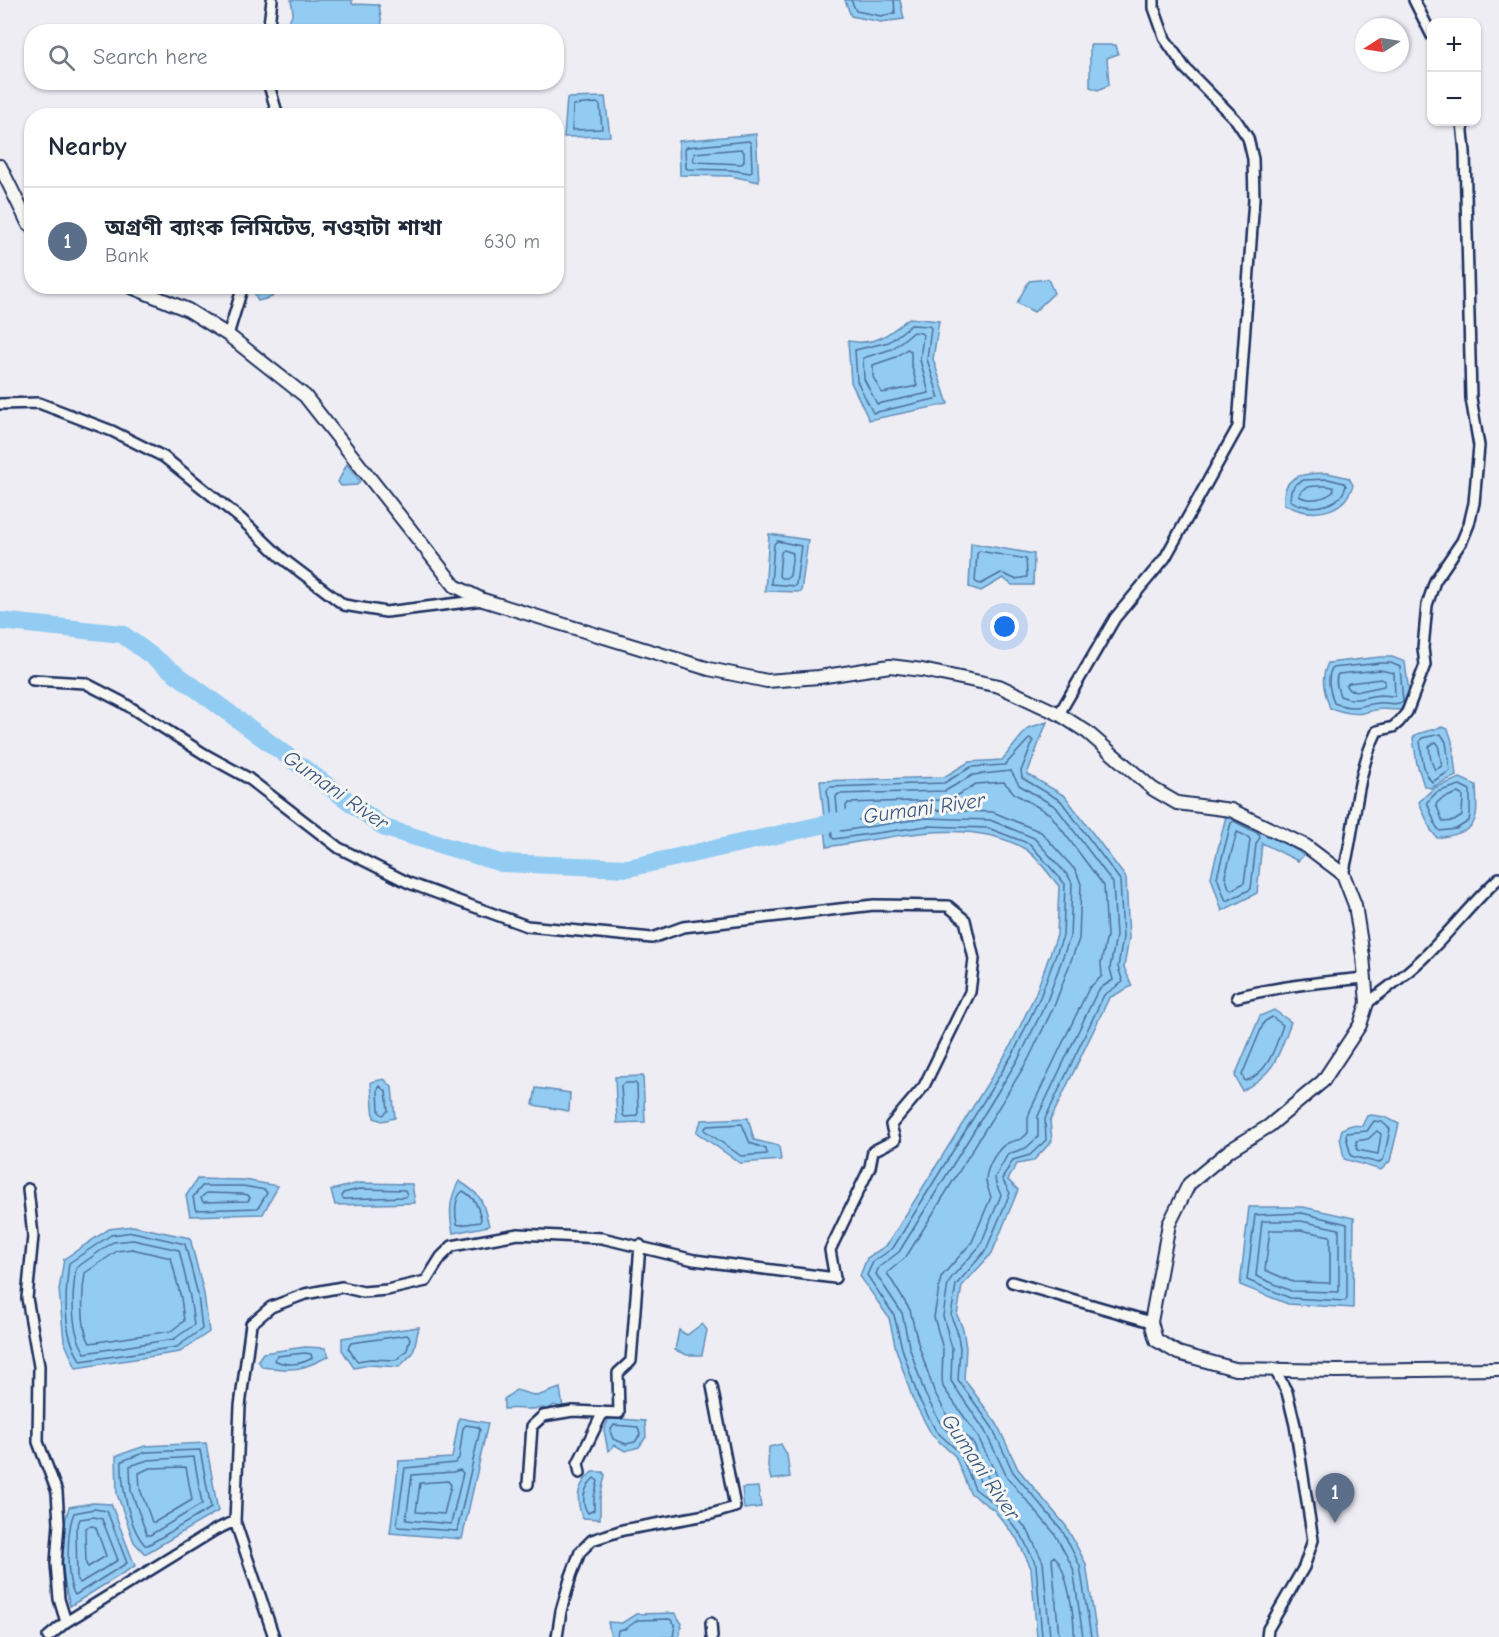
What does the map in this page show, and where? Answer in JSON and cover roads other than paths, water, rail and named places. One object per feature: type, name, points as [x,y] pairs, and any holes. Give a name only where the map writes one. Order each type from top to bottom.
[{"type":"street","points":[[269,24],[272,0]]},
{"type":"street","points":[[1059,714],[1115,618],[1165,558],[1238,427],[1254,199],[1253,159],[1248,138],[1236,120],[1185,68],[1165,39],[1154,8],[1154,0]]},
{"type":"street","points":[[1414,0],[1427,28]]},
{"type":"street","points":[[270,90],[276,108]]},
{"type":"street","points":[[1343,874],[1351,844],[1356,801],[1368,754],[1377,731],[1393,727],[1407,712],[1425,665],[1423,648],[1427,605],[1435,581],[1462,541],[1474,503],[1479,446],[1471,398],[1462,126]]},
{"type":"street","points":[[0,166],[24,215]]},
{"type":"street","points":[[149,294],[188,310],[228,335],[305,396],[455,586],[483,600],[710,669],[767,681],[819,677],[890,666],[921,670],[999,687],[1059,714],[1087,732],[1153,789],[1177,802],[1231,810],[1306,846],[1343,874],[1355,905],[1365,978],[1367,1003],[1360,1025],[1323,1081],[1269,1126],[1230,1149],[1189,1184],[1170,1224],[1151,1322],[1156,1340],[1178,1353],[1235,1369],[1336,1371],[1499,1369]]},
{"type":"street","points":[[228,335],[241,294]]},
{"type":"street","points":[[0,404],[39,403],[112,431],[164,458],[241,519],[282,558],[344,605],[386,612],[483,600]]},
{"type":"street","points":[[33,680],[85,683],[122,702],[206,755],[248,778],[339,848],[409,883],[527,926],[652,938],[683,927],[874,905],[948,906],[965,920],[974,959],[970,992],[924,1086],[891,1125],[895,1140],[873,1151],[870,1167],[830,1250],[835,1278],[694,1260],[640,1245],[602,1238],[518,1234],[452,1246],[441,1257],[426,1281],[387,1290],[363,1292],[342,1287],[305,1294],[270,1307],[251,1324],[240,1406],[235,1521],[274,1637]]},
{"type":"street","points":[[1367,1003],[1393,985],[1434,948],[1475,900],[1499,878]]},
{"type":"street","points":[[1237,997],[1303,984],[1365,978]]},
{"type":"street","points":[[28,1189],[33,1236],[27,1298],[39,1366],[38,1442],[57,1492],[57,1572],[59,1599],[66,1622]]},
{"type":"street","points":[[528,1484],[532,1426],[543,1416],[573,1411],[619,1413],[618,1373],[631,1361],[640,1245]]},
{"type":"street","points":[[1012,1282],[1151,1322]]},
{"type":"street","points":[[1267,1637],[1268,1629],[1304,1567],[1313,1540],[1295,1425],[1287,1392],[1275,1370]]},
{"type":"street","points":[[557,1637],[561,1611],[571,1576],[580,1552],[592,1540],[623,1530],[711,1514],[735,1507],[712,1386]]},
{"type":"street","points":[[580,1473],[578,1463],[603,1412]]},
{"type":"street","points":[[48,1637],[66,1622],[215,1530],[235,1521]]},
{"type":"street","points":[[711,1623],[712,1637]]},
{"type":"water","points":[[291,0],[352,0],[352,4],[379,5],[382,24],[288,24],[293,12]]},
{"type":"water","points":[[845,0],[900,0],[904,19],[881,22],[851,16]]},
{"type":"water","points":[[1090,45],[1116,45],[1118,54],[1107,58],[1109,85],[1098,90],[1090,87]]},
{"type":"water","points":[[605,97],[610,136],[564,137],[567,98]]},
{"type":"water","points":[[756,134],[759,182],[731,176],[680,175],[679,141]]},
{"type":"water","points":[[1048,279],[1054,293],[1034,312],[1017,303],[1029,281]]},
{"type":"water","points":[[254,294],[274,294],[272,297],[258,301]]},
{"type":"water","points":[[909,318],[939,321],[933,359],[948,404],[869,420],[851,382],[848,341],[866,342],[881,338]]},
{"type":"water","points":[[347,464],[360,481],[357,485],[341,486],[338,482]]},
{"type":"water","points":[[1328,473],[1349,478],[1353,485],[1342,503],[1324,511],[1314,512],[1284,504],[1286,486],[1296,477]]},
{"type":"water","points":[[769,534],[808,540],[801,592],[765,591]]},
{"type":"water","points":[[971,543],[1034,554],[1033,585],[1012,585],[1003,578],[981,591],[969,587]]},
{"type":"water","points":[[1392,657],[1405,662],[1410,701],[1408,705],[1398,710],[1379,709],[1359,713],[1330,708],[1324,685],[1324,674],[1328,663]]},
{"type":"water","points":[[1047,722],[1027,774],[1065,796],[1126,878],[1129,938],[1124,967],[1132,986],[1109,998],[1050,1121],[1052,1141],[1033,1161],[1017,1164],[1008,1180],[1018,1190],[992,1253],[962,1286],[957,1315],[963,1329],[966,1348],[964,1379],[997,1424],[1018,1469],[1066,1526],[1086,1564],[1097,1637],[1037,1637],[1031,1568],[1017,1539],[994,1510],[970,1493],[955,1456],[932,1435],[913,1400],[896,1349],[889,1318],[860,1276],[867,1258],[887,1245],[1009,1049],[1035,995],[1057,935],[1059,886],[1025,849],[1003,839],[979,834],[954,831],[928,832],[827,847],[820,781],[944,777],[969,762],[1002,760],[1028,728]]},
{"type":"water","points":[[1442,727],[1448,729],[1452,741],[1456,776],[1430,788],[1424,786],[1417,764],[1413,738],[1417,734]]},
{"type":"water","points":[[1460,778],[1476,785],[1476,817],[1473,824],[1461,832],[1437,838],[1419,802],[1434,788]]},
{"type":"water","points":[[1227,812],[1244,818],[1304,855],[1298,861],[1262,843],[1257,893],[1222,911],[1211,877]]},
{"type":"water","points":[[1274,1010],[1291,1022],[1282,1045],[1269,1070],[1254,1084],[1242,1091],[1235,1076],[1260,1016]]},
{"type":"water","points":[[643,1076],[645,1122],[617,1123],[615,1077]]},
{"type":"water","points":[[384,1079],[392,1087],[395,1118],[382,1121],[374,1118],[371,1082]]},
{"type":"water","points":[[536,1088],[570,1093],[569,1111],[533,1105]]},
{"type":"water","points":[[1367,1116],[1385,1117],[1399,1124],[1390,1161],[1381,1170],[1344,1159],[1340,1137],[1342,1129],[1351,1125],[1362,1126]]},
{"type":"water","points":[[748,1118],[754,1140],[779,1146],[781,1160],[740,1163],[696,1132],[702,1120]]},
{"type":"water","points":[[197,1179],[244,1180],[278,1186],[263,1214],[190,1216],[186,1196]]},
{"type":"water","points":[[459,1181],[480,1199],[489,1226],[453,1233],[451,1207],[453,1194]]},
{"type":"water","points":[[359,1183],[412,1184],[415,1203],[335,1205],[331,1190]]},
{"type":"water","points":[[1249,1207],[1303,1207],[1354,1218],[1353,1308],[1288,1304],[1240,1285]]},
{"type":"water","points":[[133,1226],[190,1238],[204,1294],[209,1332],[180,1352],[76,1368],[64,1341],[59,1290],[64,1259],[109,1229]]},
{"type":"water","points":[[702,1324],[707,1330],[702,1355],[687,1355],[675,1350],[679,1330],[687,1335]]},
{"type":"water","points":[[419,1327],[413,1353],[399,1367],[369,1365],[354,1368],[342,1350],[342,1338]]},
{"type":"water","points":[[305,1347],[325,1348],[329,1356],[297,1369],[262,1367],[258,1360],[263,1353]]},
{"type":"water","points":[[560,1388],[563,1408],[554,1405],[546,1411],[544,1408],[504,1409],[504,1399],[516,1390],[537,1396]]},
{"type":"water","points":[[459,1418],[488,1423],[462,1539],[390,1533],[399,1461],[452,1458]]},
{"type":"water","points":[[609,1418],[645,1421],[646,1437],[639,1447],[625,1451],[615,1445],[608,1451],[604,1430]]},
{"type":"water","points":[[206,1443],[218,1511],[145,1554],[134,1542],[117,1494],[116,1456],[145,1446]]},
{"type":"water","points":[[781,1444],[787,1455],[790,1477],[771,1480],[768,1466],[769,1447]]},
{"type":"water","points":[[592,1472],[603,1472],[605,1475],[600,1498],[600,1519],[582,1518],[579,1504],[580,1487]]},
{"type":"water","points":[[758,1487],[761,1507],[744,1509],[742,1488]]},
{"type":"water","points":[[93,1503],[111,1504],[135,1566],[70,1606],[62,1556],[66,1519],[69,1507]]},
{"type":"water","points":[[675,1613],[682,1624],[679,1637],[611,1637],[608,1622],[622,1623],[636,1614]]},
{"type":"waterway","name":"Gumani River","points":[[0,621],[122,634],[385,828],[501,863],[628,868],[849,819]]},
{"type":"place","name":"অগ্রণী ব্যাংক লিমিটেড, নওহাটা শাখা","points":[[1335,1523]]}]
